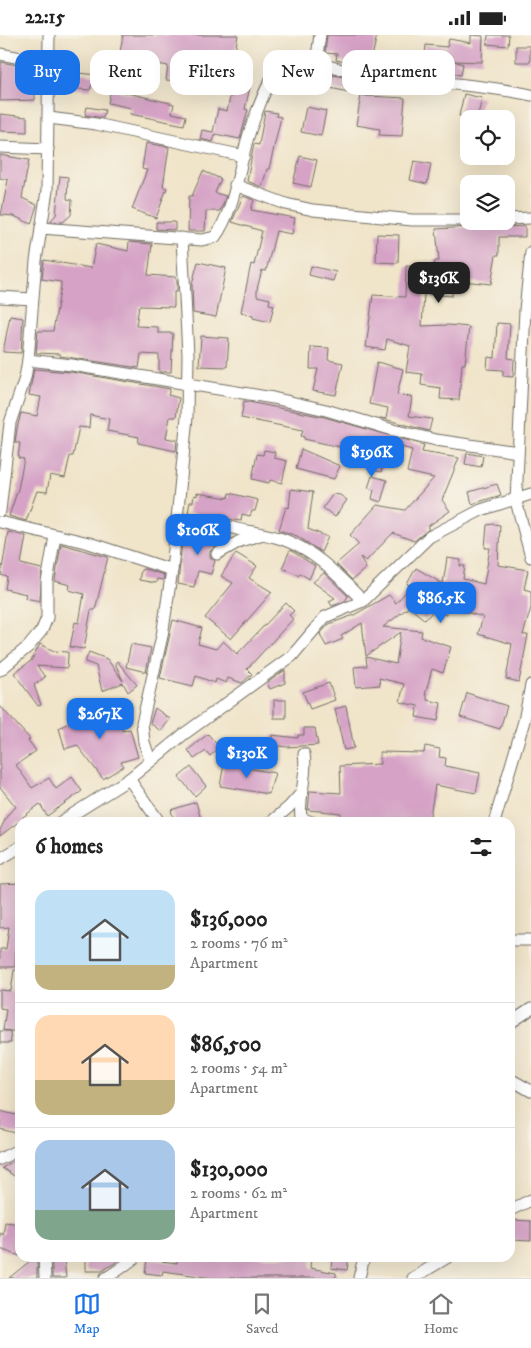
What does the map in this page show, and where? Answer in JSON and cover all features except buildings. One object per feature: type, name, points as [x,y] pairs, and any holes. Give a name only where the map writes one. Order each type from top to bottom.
[{"type":"street","points":[[48,50],[49,35]]},
{"type":"street","points":[[318,50],[320,35]]},
{"type":"street","points":[[0,54],[15,57]]},
{"type":"street","points":[[332,67],[418,82],[531,95]]},
{"type":"street","points":[[0,511],[10,423],[28,360],[32,299],[47,191],[49,95]]},
{"type":"street","points":[[41,228],[202,240],[215,237],[224,222],[251,126],[265,95]]},
{"type":"street","points":[[49,118],[96,124],[244,156]]},
{"type":"street","points":[[0,147],[48,149]]},
{"type":"street","points":[[235,185],[286,204],[313,210],[412,220],[460,220]]},
{"type":"street","points":[[515,219],[531,218]]},
{"type":"street","points":[[150,760],[143,737],[142,723],[159,654],[172,570],[188,386],[182,238]]},
{"type":"street","points":[[531,252],[524,310],[516,501],[531,557]]},
{"type":"street","points":[[0,297],[32,299]]},
{"type":"street","points":[[28,360],[72,365],[300,404],[436,440],[518,452]]},
{"type":"street","points":[[69,817],[129,779],[150,760],[292,656],[326,617],[363,601],[429,537],[481,510],[516,501],[531,494]]},
{"type":"street","points":[[176,522],[198,521],[281,539],[310,552],[340,577],[363,601]]},
{"type":"street","points":[[0,522],[89,543],[172,570]]},
{"type":"street","points":[[217,554],[240,541],[264,534]]},
{"type":"street","points":[[0,670],[29,646],[42,630],[47,618],[47,582],[55,536]]},
{"type":"street","points":[[496,817],[524,721],[531,685]]},
{"type":"street","points":[[301,817],[306,765],[304,754]]},
{"type":"street","points":[[129,779],[156,817]]},
{"type":"street","points":[[278,817],[290,807],[304,789]]},
{"type":"street","points":[[0,859],[15,850]]},
{"type":"street","points":[[515,940],[531,940]]},
{"type":"street","points":[[515,1020],[531,1009]]},
{"type":"street","points":[[515,1082],[531,1091]]},
{"type":"street","points":[[0,1159],[15,1152]]},
{"type":"street","points":[[515,1207],[531,1199]]},
{"type":"street","points":[[44,1262],[46,1278]]},
{"type":"street","points":[[105,1278],[129,1262]]},
{"type":"street","points":[[360,1278],[363,1262]]},
{"type":"street","points":[[413,1278],[440,1262]]}]
